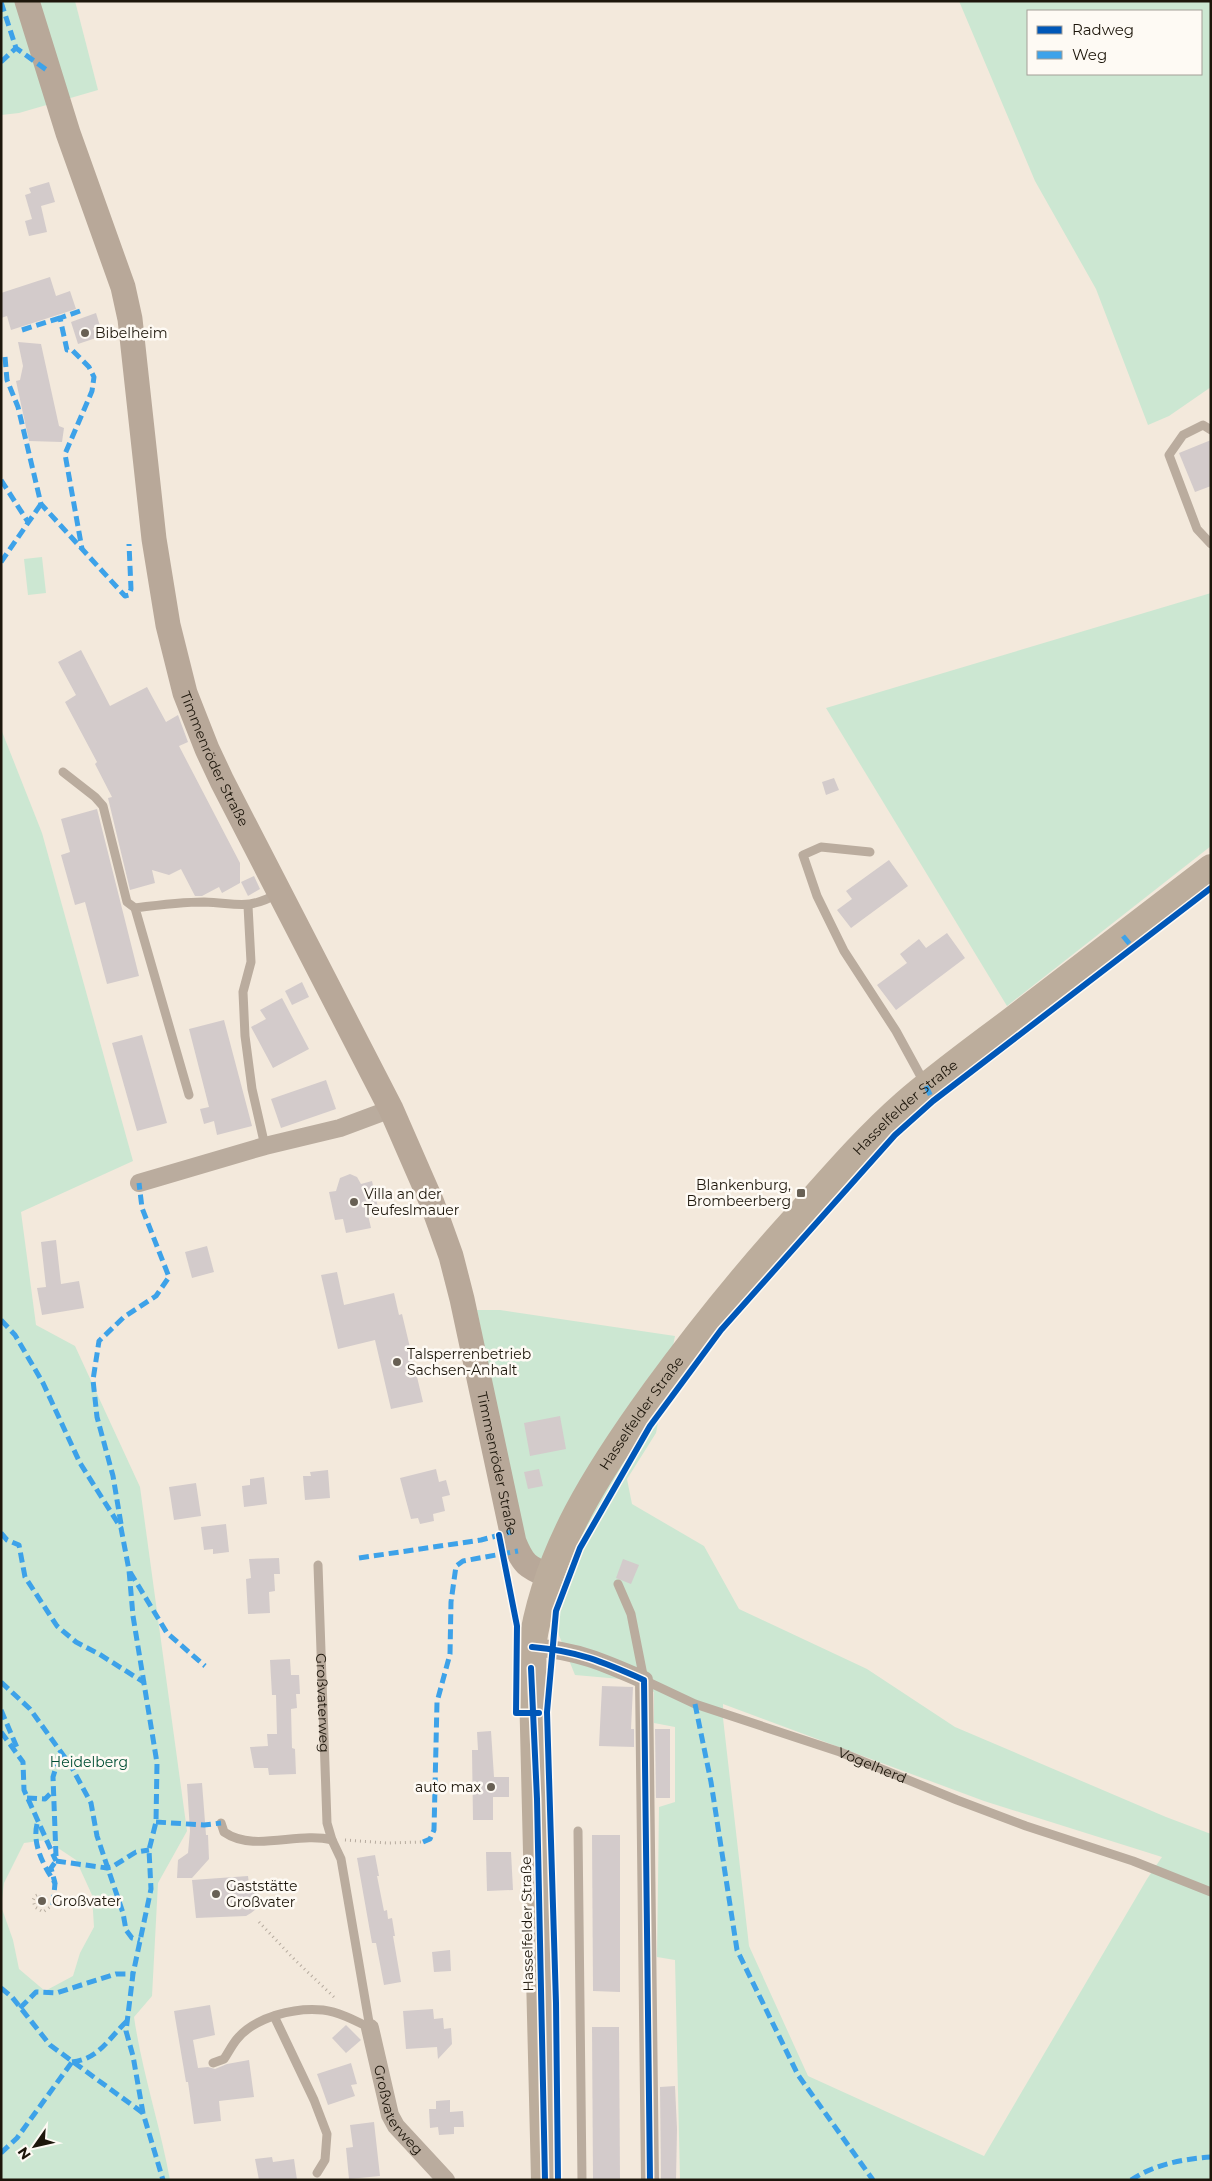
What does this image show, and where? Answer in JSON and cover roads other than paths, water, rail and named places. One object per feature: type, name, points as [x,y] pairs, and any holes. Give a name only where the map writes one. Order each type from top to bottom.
[{"type":"main road","name":"Timmenröder Straße","points":[[27,1],[68,133],[123,287],[137,377],[154,539],[168,625],[185,693],[207,749],[391,1108],[419,1170],[451,1256],[472,1342],[514,1542],[524,1562],[530,1568],[549,1576]]},
{"type":"main road","name":"Hasselfelder Straße","points":[[545,2180],[532,1647],[539,1609],[549,1576],[586,1498],[639,1414],[697,1335],[779,1238],[880,1126],[926,1086],[1211,868]]},
{"type":"street","points":[[139,1183],[265,1146],[340,1128],[391,1108]]},
{"type":"street","name":"Vogelherd","points":[[532,1647],[570,1651],[593,1657],[644,1680]]},
{"type":"street","points":[[644,1680],[650,2180]]},
{"type":"street","name":"Großvaterweg","points":[[370,2028],[390,2115],[396,2126],[446,2180]]},
{"type":"lane","points":[[1211,430],[1203,425],[1183,435],[1169,455],[1197,529],[1211,544]]},
{"type":"lane","points":[[63,772],[95,797],[103,806],[127,902],[135,908],[190,1095]]},
{"type":"lane","points":[[870,852],[820,847],[803,854],[817,896],[844,951],[896,1031],[926,1086]]},
{"type":"lane","points":[[135,908],[173,903],[206,902],[248,906],[267,900],[280,893]]},
{"type":"lane","points":[[248,906],[251,962],[243,992],[245,1036],[252,1089],[265,1146]]},
{"type":"lane","name":"Großvaterweg","points":[[318,1565],[327,1823],[332,1840],[341,1859],[370,2028]]},
{"type":"lane","points":[[618,1584],[631,1614],[644,1680]]},
{"type":"lane","name":"Vogelherd","points":[[644,1680],[694,1704],[840,1752],[957,1800],[1026,1826],[1133,1861],[1211,1892]]},
{"type":"lane","points":[[221,1823],[224,1832],[242,1841],[308,1837],[332,1840]]},
{"type":"lane","points":[[578,1831],[582,2180]]},
{"type":"lane","points":[[213,2063],[224,2059],[237,2039],[254,2025],[274,2016],[299,2010],[323,2010],[342,2015],[370,2028]]},
{"type":"lane","points":[[274,2016],[314,2100],[327,2134],[325,2160],[317,2172]]},
{"type":"place","name":"Bibelheim","points":[[85,333]]},
{"type":"place","name":"Blankenburg, Brombeerberg","points":[[801,1193]]},
{"type":"place","name":"Villa an der Teufeslmauer","points":[[354,1202]]},
{"type":"place","name":"Talsperrenbetrieb Sachsen-Anhalt","points":[[397,1362]]},
{"type":"place","name":"auto max","points":[[491,1787]]},
{"type":"place","name":"Gaststätte Großvater","points":[[216,1894]]},
{"type":"place","name":"Großvater","points":[[42,1901]]},
{"type":"park label","name":"Heidelberg","points":[[89,1762]]}]
